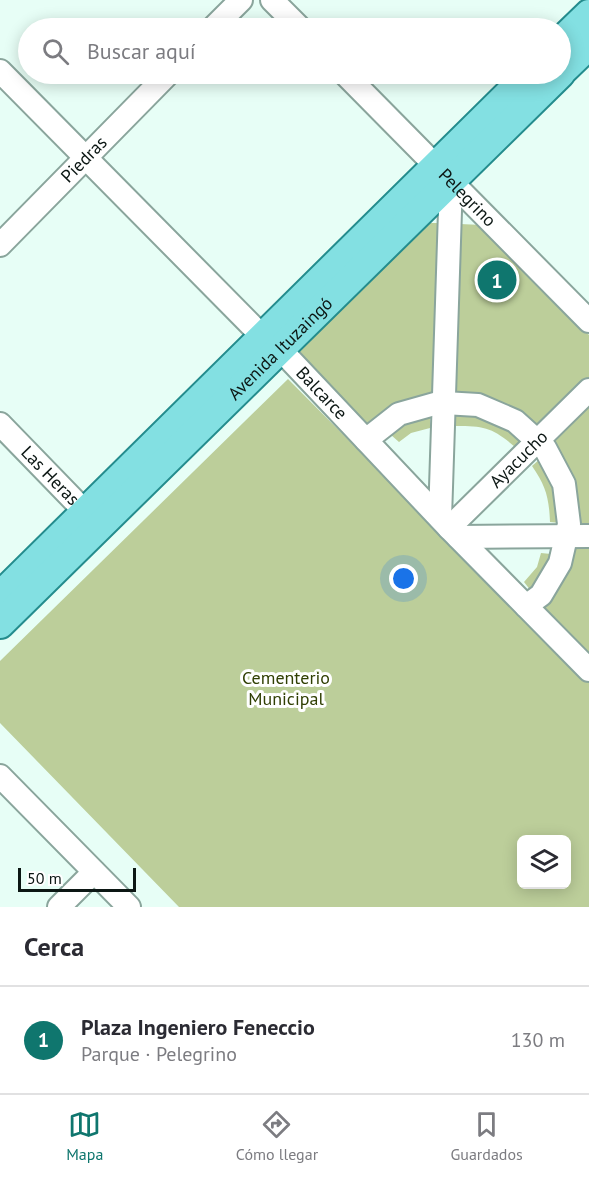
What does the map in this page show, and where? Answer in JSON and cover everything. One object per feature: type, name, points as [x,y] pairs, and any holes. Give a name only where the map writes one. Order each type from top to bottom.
[{"type":"main road","points":[[571,32],[589,14]]},
{"type":"main road","name":"Avenida Ituzaingó","points":[[571,62],[589,45]]},
{"type":"main road","name":"Avenida Ituzaingó","points":[[444,172],[520,84]]},
{"type":"main road","name":"Avenida Ituzaingó","points":[[0,624],[92,519],[271,342],[444,172],[547,84]]},
{"type":"main road","name":"Avenida Ituzaingó","points":[[0,596],[92,519]]},
{"type":"street","points":[[223,18],[241,0]]},
{"type":"street","points":[[272,0],[290,18]]},
{"type":"street","name":"Balcarce","points":[[0,71],[271,342],[589,670]]},
{"type":"street","name":"Piedras","points":[[0,245],[158,84]]},
{"type":"street","name":"Pelegrino","points":[[355,84],[589,321]]},
{"type":"street","points":[[444,172],[444,403],[449,527],[589,536]]},
{"type":"street","name":"Ayacucho","points":[[449,527],[589,390]]},
{"type":"street","points":[[366,440],[399,414],[444,403],[478,405],[515,421],[545,448],[564,484],[569,524],[560,563],[541,595],[526,606]]},
{"type":"street","name":"Las Heras","points":[[0,424],[92,519]]},
{"type":"street","points":[[0,776],[129,907]]},
{"type":"street","points":[[59,907],[94,872]]},
{"type":"green space","points":[[419,223],[440,223],[432,396],[368,426],[295,349]]},
{"type":"green space","points":[[460,224],[482,225],[589,335],[589,377],[536,428],[455,394]]},
{"type":"green space","name":"Cementerio Municipal","points":[[288,379],[589,682],[589,907],[179,907],[0,723],[0,661]]},
{"type":"green space","points":[[589,407],[589,524],[574,524],[550,446]]},
{"type":"green space","points":[[456,416],[478,416],[504,425],[523,439],[515,447],[488,429],[456,426]]},
{"type":"green space","points":[[430,417],[430,428],[411,433],[399,442],[391,435],[406,424]]},
{"type":"green space","points":[[540,459],[555,489],[560,523],[550,522],[546,492],[532,466]]},
{"type":"green space","points":[[569,545],[589,545],[589,656],[540,605]]},
{"type":"green space","points":[[541,553],[551,554],[546,571],[531,591],[524,582],[537,567]]},
{"type":"place","name":"Plaza Ingeniero Feneccio","points":[[497,280]]}]
